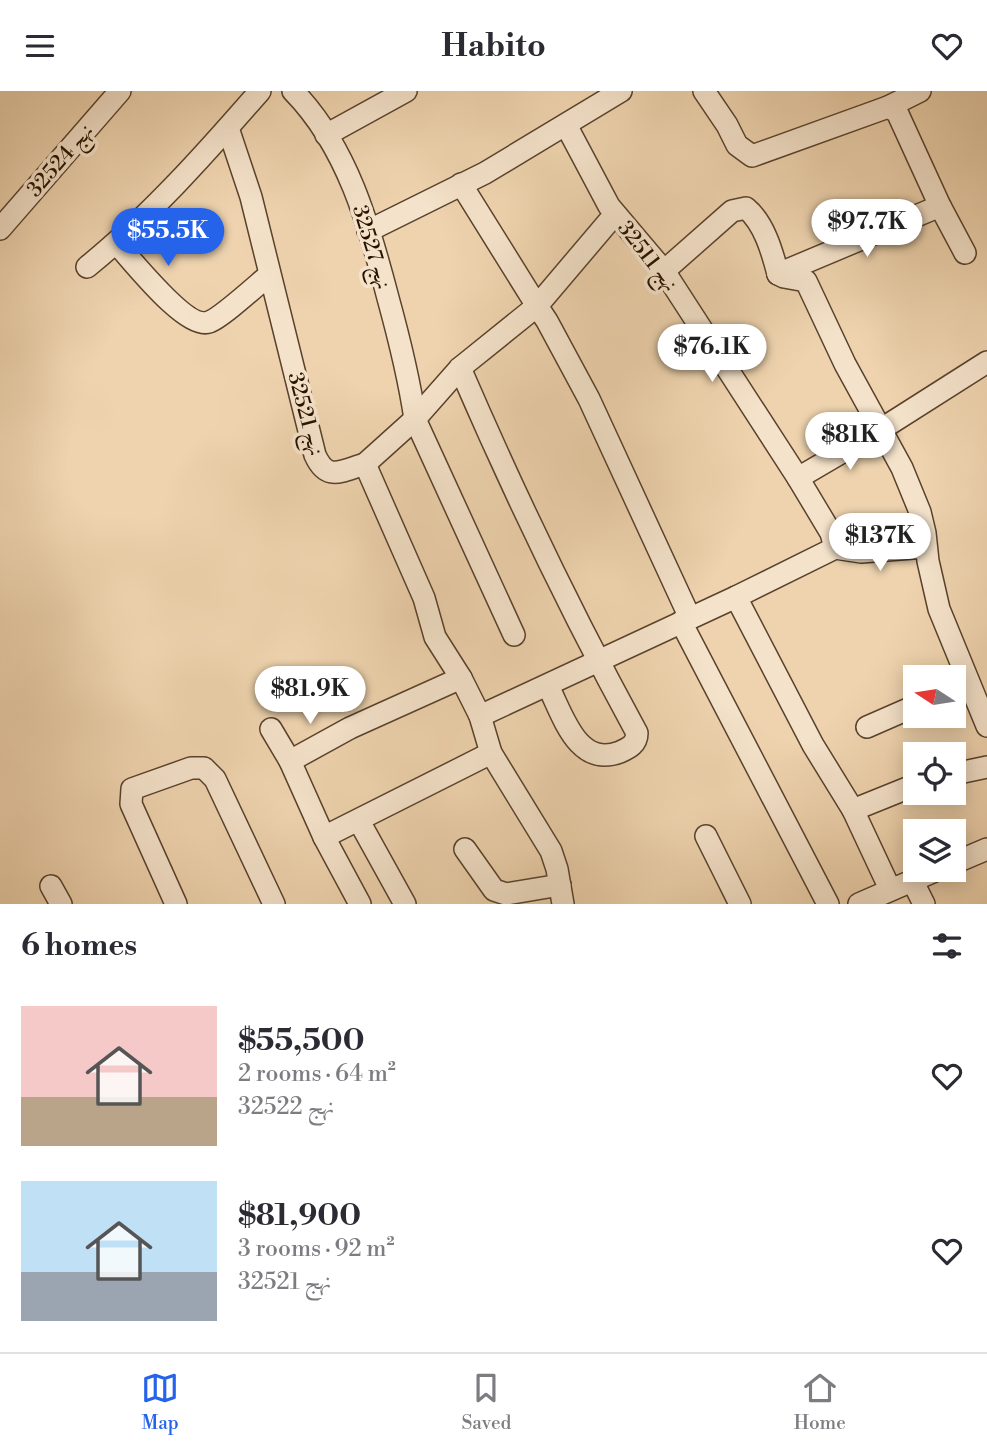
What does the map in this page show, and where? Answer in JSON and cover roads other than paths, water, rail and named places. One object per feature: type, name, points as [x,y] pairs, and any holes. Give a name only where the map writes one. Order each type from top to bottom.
[{"type":"street","name":"نهج 32524","points":[[0,229],[120,91]]},
{"type":"street","points":[[87,267],[116,243],[228,128],[260,91]]},
{"type":"street","name":"نهج 32527","points":[[293,91],[310,109],[346,171],[368,231],[407,368],[415,419],[514,635]]},
{"type":"street","points":[[326,135],[406,91]]},
{"type":"street","points":[[368,231],[485,173],[621,91]]},
{"type":"street","points":[[704,91],[737,145],[752,156],[888,107],[920,91]]},
{"type":"street","points":[[888,107],[897,112],[940,206],[965,253]]},
{"type":"street","name":"نهج 32511","points":[[566,125],[615,214],[664,271],[798,478],[831,533],[835,548]]},
{"type":"street","name":"نهج 32521","points":[[228,128],[251,197],[315,455],[321,469],[327,472],[341,472],[365,464]]},
{"type":"street","points":[[461,184],[547,321],[589,399],[686,620],[828,904]]},
{"type":"street","points":[[778,274],[940,206]]},
{"type":"street","points":[[664,271],[732,211],[746,208],[763,231],[775,258],[778,274]]},
{"type":"street","points":[[466,849],[494,890],[506,894],[562,895],[551,851],[491,753],[480,716],[461,678],[435,637],[424,598],[365,464],[415,419],[460,368],[537,306],[615,214]]},
{"type":"street","points":[[116,243],[187,317],[205,324],[269,275]]},
{"type":"street","points":[[778,274],[806,281],[838,351],[902,468],[920,512],[939,609],[955,665]]},
{"type":"street","points":[[798,478],[987,362]]},
{"type":"street","points":[[460,368],[503,468],[597,661],[637,733],[636,741],[628,748],[613,754],[598,755],[587,751],[577,743],[548,686]]},
{"type":"street","points":[[480,716],[835,548],[861,552],[926,547]]},
{"type":"street","points":[[736,597],[813,745],[853,810],[890,889]]},
{"type":"street","points":[[290,761],[350,728],[461,678]]},
{"type":"street","points":[[966,694],[987,726]]},
{"type":"street","points":[[867,727],[903,711]]},
{"type":"street","points":[[271,729],[290,761],[324,837],[360,904]]},
{"type":"street","points":[[324,837],[491,753]]},
{"type":"street","points":[[966,771],[987,767]]},
{"type":"street","points":[[176,904],[131,804],[132,789],[191,768],[204,768],[215,779],[274,904]]},
{"type":"street","points":[[853,810],[903,790]]},
{"type":"street","points":[[359,821],[405,904]]},
{"type":"street","points":[[706,836],[740,904]]},
{"type":"street","points":[[966,858],[987,849]]},
{"type":"street","points":[[859,904],[907,882]]},
{"type":"street","points":[[913,882],[924,904]]}]
